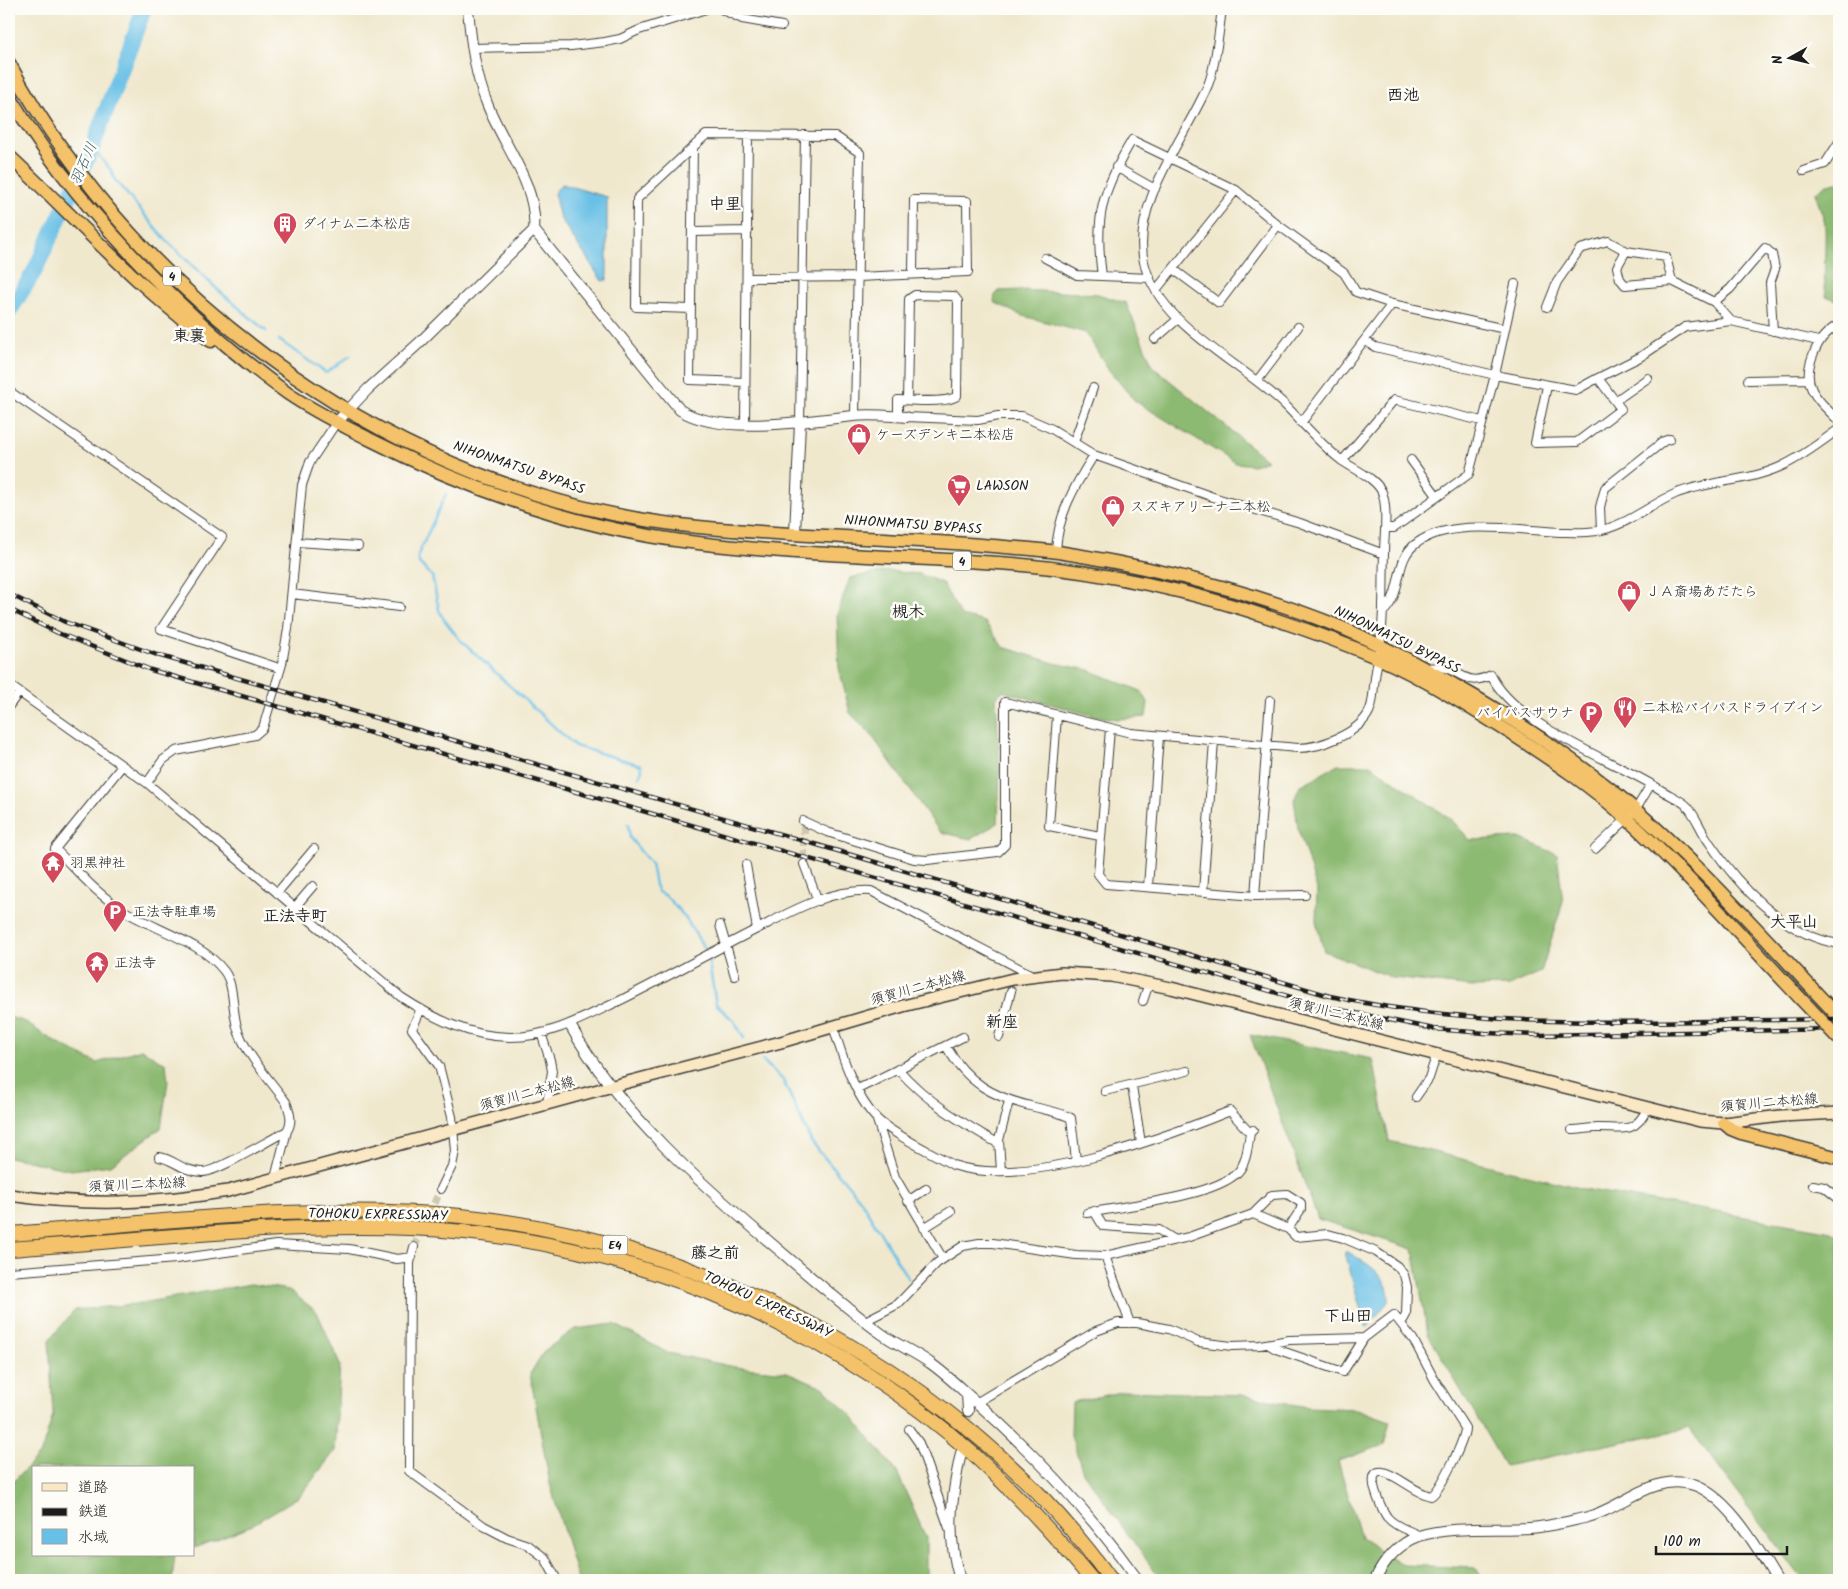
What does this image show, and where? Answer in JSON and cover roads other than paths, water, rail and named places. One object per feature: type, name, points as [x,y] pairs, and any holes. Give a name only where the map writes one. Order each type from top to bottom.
[{"type":"highway","name":"NIHONMATSU BYPASS","points":[[9,63],[45,126],[69,161],[140,245],[221,320],[281,366],[348,409],[424,450],[472,472],[541,495],[590,508],[679,525],[923,540],[1056,552],[1156,572],[1220,588],[1340,627],[1424,668],[1510,716],[1602,784],[1665,855],[1839,1039]]},
{"type":"highway","name":"NIHONMATSU BYPASS","points":[[9,95],[58,171],[88,208],[182,306],[291,396],[336,423],[423,466],[489,493],[540,511],[656,537],[741,548],[1016,564],[1093,574],[1152,584],[1242,608],[1331,639],[1379,658],[1458,700],[1576,776],[1631,815],[1690,861],[1839,1017]]},
{"type":"highway","points":[[9,156],[125,269],[182,320],[264,380],[291,396]]},
{"type":"highway","points":[[1724,1123],[1731,1130],[1839,1158]]},
{"type":"highway","name":"TOHOKU EXPRESSWAY","points":[[9,1234],[292,1214],[412,1213],[462,1216],[533,1226],[640,1252],[690,1269],[801,1318],[901,1378],[985,1444],[1024,1480],[1068,1527],[1111,1580]]},
{"type":"highway","name":"TOHOKU EXPRESSWAY","points":[[9,1249],[291,1229],[412,1228],[531,1242],[638,1267],[684,1282],[746,1308],[843,1359],[892,1391],[951,1436],[1011,1489],[1055,1535],[1092,1580]]},
{"type":"main road","name":"須賀川二本松線","points":[[9,1196],[104,1204],[168,1200],[228,1191],[782,1042],[903,1006],[1032,975],[1062,973],[1111,976],[1149,983],[1700,1121],[1724,1123],[1781,1116],[1839,1112]]},
{"type":"street","points":[[468,9],[477,74],[488,107],[534,205],[534,230],[680,410],[702,421],[746,423],[800,423],[855,416],[978,420],[998,416],[1022,416],[1052,429],[1094,455],[1216,498],[1300,523],[1384,554]]},
{"type":"street","points":[[472,48],[571,46],[605,42],[620,39],[639,30],[706,9]]},
{"type":"street","points":[[721,9],[742,19],[782,26]]},
{"type":"street","points":[[803,821],[827,832],[914,859],[927,860],[998,852],[1005,845],[1005,702],[1110,729],[1160,736],[1311,748],[1345,734],[1365,719],[1372,705],[1383,612],[1385,528],[1383,496],[1380,490],[1342,461],[1301,423],[1286,406],[1178,319],[1156,290],[1150,278],[1143,253],[1142,233],[1155,189],[1209,83],[1222,9]]},
{"type":"street","points":[[691,309],[636,307],[638,199],[706,135],[835,136],[860,153],[855,416]]},
{"type":"street","points":[[746,423],[748,135]]},
{"type":"street","points":[[795,533],[800,423],[805,135]]},
{"type":"street","points":[[1102,276],[1098,247],[1098,225],[1102,200],[1116,167],[1132,140],[1170,160],[1236,190],[1278,225],[1344,273],[1356,292],[1392,304],[1506,329]]},
{"type":"street","points":[[1804,171],[1825,164],[1839,142]]},
{"type":"street","points":[[693,147],[690,380],[745,382]]},
{"type":"street","points":[[1116,167],[1155,189]]},
{"type":"street","points":[[1156,290],[1236,190]]},
{"type":"street","points":[[747,278],[858,277],[968,272],[967,201],[914,200],[913,274]]},
{"type":"street","points":[[1173,269],[1219,303],[1278,225]]},
{"type":"street","points":[[147,783],[163,760],[176,750],[248,737],[259,733],[263,728],[288,629],[304,477],[310,462],[336,423],[348,409],[418,344],[534,230]]},
{"type":"street","points":[[693,232],[748,231]]},
{"type":"street","points":[[1547,307],[1557,282],[1580,249],[1608,241],[1626,251],[1666,258],[1672,281]]},
{"type":"street","points":[[1714,302],[1730,289],[1765,248],[1772,254],[1775,269],[1770,284],[1773,331]]},
{"type":"street","points":[[1626,251],[1617,267],[1620,279],[1625,284],[1672,281],[1714,302],[1730,322]]},
{"type":"street","points":[[1045,258],[1078,275],[1150,278]]},
{"type":"street","points":[[1385,528],[1394,528],[1469,474],[1516,284]]},
{"type":"street","points":[[902,417],[898,400],[907,400],[951,400],[957,396],[958,301],[954,296],[915,295],[909,299],[907,400]]},
{"type":"street","points":[[1301,423],[1366,341],[1392,304]]},
{"type":"street","points":[[1155,339],[1178,319]]},
{"type":"street","points":[[1366,341],[1375,347],[1495,375],[1576,390],[1640,357],[1685,327],[1730,322],[1818,341]]},
{"type":"street","points":[[1839,324],[1818,341],[1809,365],[1807,379],[1815,395],[1839,421]]},
{"type":"street","points":[[1257,381],[1298,327]]},
{"type":"street","points":[[1547,386],[1535,443],[1577,442],[1621,409],[1598,378]]},
{"type":"street","points":[[1615,401],[1648,378]]},
{"type":"street","points":[[1748,380],[1807,379]]},
{"type":"street","points":[[1074,442],[1092,388]]},
{"type":"street","points":[[9,391],[222,537],[161,629],[279,668]]},
{"type":"street","points":[[1342,461],[1394,400],[1482,421]]},
{"type":"street","points":[[1383,612],[1394,600],[1402,565],[1409,550],[1417,542],[1434,535],[1468,528],[1574,532],[1601,530],[1628,521],[1675,495],[1693,488],[1749,477],[1782,466],[1839,429]]},
{"type":"street","points":[[1601,530],[1600,507],[1605,488],[1664,441],[1670,439]]},
{"type":"street","points":[[1056,552],[1061,520],[1074,487],[1094,455]]},
{"type":"street","points":[[1410,460],[1437,496]]},
{"type":"street","points":[[297,542],[358,546]]},
{"type":"street","points":[[292,594],[399,607]]},
{"type":"street","points":[[1424,668],[1444,667],[1468,680],[1481,680],[1491,675],[1497,689],[1509,701],[1570,743],[1651,784],[1686,805],[1710,843],[1734,874],[1773,914],[1810,937],[1839,944]]},
{"type":"street","points":[[9,685],[147,783],[401,996],[420,1009],[449,1024],[475,1032],[507,1037],[541,1033],[570,1025],[757,929],[818,901],[852,890],[872,891],[1032,975]]},
{"type":"street","points":[[9,706],[18,692]]},
{"type":"street","points":[[1255,896],[1270,700]]},
{"type":"street","points":[[1057,716],[1049,826],[1100,836]]},
{"type":"street","points":[[1110,729],[1098,874],[1106,884],[1255,896],[1305,895]]},
{"type":"street","points":[[1148,887],[1160,736]]},
{"type":"street","points":[[1203,892],[1214,741]]},
{"type":"street","points":[[122,766],[55,848],[111,903],[138,920],[201,951],[224,971],[230,984],[238,1033],[245,1046],[286,1102],[290,1112],[290,1126],[275,1178]]},
{"type":"street","points":[[1595,849],[1631,815],[1651,784]]},
{"type":"street","points":[[277,893],[314,849]]},
{"type":"street","points":[[804,864],[818,901]]},
{"type":"street","points":[[746,865],[757,929]]},
{"type":"street","points":[[295,907],[313,886]]},
{"type":"street","points":[[720,924],[735,976]]},
{"type":"street","points":[[1142,1001],[1149,983]]},
{"type":"street","points":[[999,1037],[1011,991]]},
{"type":"street","points":[[420,1009],[412,1029],[439,1066],[453,1129],[455,1151],[452,1166],[441,1189]]},
{"type":"street","points":[[570,1025],[587,1056],[609,1087],[706,1185],[745,1222],[865,1322],[883,1335],[930,1362],[1036,1457],[1072,1496],[1138,1580]]},
{"type":"street","points":[[833,1026],[842,1055],[858,1089],[877,1120],[895,1177],[942,1259]]},
{"type":"street","points":[[541,1033],[552,1071],[547,1104]]},
{"type":"street","points":[[858,1089],[963,1037]]},
{"type":"street","points":[[946,1046],[968,1076],[991,1092],[1009,1101],[1071,1118],[1076,1160]]},
{"type":"street","points":[[1416,1097],[1429,1078],[1436,1054]]},
{"type":"street","points":[[898,1069],[923,1096],[939,1108],[999,1144]]},
{"type":"street","points":[[1105,1091],[1132,1086],[1187,1071]]},
{"type":"street","points":[[1132,1086],[1141,1143]]},
{"type":"street","points":[[1001,1171],[999,1144],[1009,1101]]},
{"type":"street","points":[[1572,1130],[1628,1128],[1642,1120],[1647,1109]]},
{"type":"street","points":[[877,1120],[953,1165],[966,1169],[1021,1171],[1076,1160],[1141,1143],[1181,1131],[1230,1111],[1253,1131],[1243,1165],[1229,1179],[1198,1192],[1091,1212],[1103,1226],[1159,1230],[1175,1240]]},
{"type":"street","points":[[159,1157],[166,1158],[184,1170],[205,1173],[287,1131]]},
{"type":"street","points":[[1814,1185],[1824,1187],[1839,1200]]},
{"type":"street","points":[[908,1201],[926,1189]]},
{"type":"street","points":[[865,1322],[898,1304],[942,1259],[955,1250],[979,1243],[1076,1256],[1105,1256],[1199,1234],[1254,1214],[1272,1195],[1287,1194],[1301,1203],[1302,1209],[1288,1229]]},
{"type":"street","points":[[924,1228],[951,1211]]},
{"type":"street","points":[[1254,1214],[1288,1229],[1296,1237],[1328,1234],[1344,1238],[1376,1252],[1397,1266],[1404,1275],[1407,1287],[1406,1315],[1402,1322]]},
{"type":"street","points":[[9,1272],[176,1259],[269,1245],[331,1247],[384,1257],[412,1257]]},
{"type":"street","points":[[414,1247],[412,1257],[409,1471],[484,1526],[507,1538],[528,1545],[545,1558],[557,1580]]},
{"type":"street","points":[[1105,1256],[1130,1323]]},
{"type":"street","points":[[1268,1344],[1276,1349],[1343,1372],[1364,1338],[1393,1315],[1402,1322],[1465,1428],[1462,1444],[1441,1486],[1431,1496],[1404,1484],[1384,1472],[1378,1473],[1374,1477],[1373,1482],[1378,1499],[1387,1517],[1396,1525],[1420,1536]]},
{"type":"street","points":[[976,1403],[1096,1331],[1118,1323],[1169,1329],[1198,1342],[1232,1346],[1268,1344],[1289,1340],[1364,1338]]},
{"type":"street","points":[[966,1394],[968,1411]]},
{"type":"street","points":[[909,1429],[919,1443],[950,1530],[960,1580]]},
{"type":"street","points":[[950,1530],[954,1483],[961,1454]]},
{"type":"street","points":[[1375,1580],[1391,1556],[1404,1544],[1420,1536],[1437,1532],[1554,1525],[1586,1518],[1661,1484],[1672,1482],[1690,1484],[1716,1498],[1728,1510],[1777,1580]]},
{"type":"water","points":[[562,184],[607,197],[607,280],[602,281],[560,218],[554,193]]},
{"type":"water","points":[[1345,1252],[1348,1252],[1376,1271],[1385,1283],[1388,1291],[1389,1300],[1368,1327],[1365,1326]]},
{"type":"waterway","name":"羽石川","points":[[9,312],[34,272],[92,148],[144,9]]},
{"type":"waterway","points":[[92,148],[111,170],[115,180],[166,240],[218,290],[266,331]]},
{"type":"waterway","points":[[279,340],[326,373],[350,356]]},
{"type":"waterway","points":[[446,494],[418,555],[419,563],[432,576],[439,610],[443,618],[460,640],[575,746],[641,765],[642,770],[639,777]]},
{"type":"waterway","points":[[628,824],[630,838],[651,864],[658,892],[666,896],[684,916],[707,952],[716,1004],[734,1021],[744,1038]]},
{"type":"waterway","points":[[762,1060],[783,1080],[812,1143],[860,1199],[908,1279]]},
{"type":"tunnel","points":[[804,826],[804,864]]},
{"type":"tunnel","points":[[414,1247],[441,1189]]},
{"type":"tunnel","points":[[962,1446],[968,1411]]},
{"type":"railway","points":[[9,594],[65,622],[157,655],[804,841],[1330,996],[1393,1008],[1520,1020],[1648,1022],[1839,1019]]},
{"type":"railway","points":[[9,609],[58,633],[151,670],[1326,1007],[1434,1029],[1485,1033],[1539,1035],[1839,1029]]},
{"type":"place","name":"ダイナム二本松店","points":[[285,245]]},
{"type":"place","name":"ケーズデンキ二本松店","points":[[859,456]]},
{"type":"place","name":"LAWSON","points":[[959,507]]},
{"type":"place","name":"スズキアリーナ二本松","points":[[1113,528]]},
{"type":"place","name":"ＪＡ斎場あだたら","points":[[1629,613]]},
{"type":"place","name":"二本松バイパスドライブイン","points":[[1625,729]]},
{"type":"place","name":"バイパスサウナ","points":[[1591,734]]},
{"type":"place","name":"羽黒神社","points":[[53,884]]},
{"type":"place","name":"正法寺駐車場","points":[[115,933]]},
{"type":"place","name":"正法寺","points":[[97,984]]},
{"type":"district","name":"西池","points":[[1403,95]]},
{"type":"district","name":"中里","points":[[725,204]]},
{"type":"district","name":"東裏","points":[[189,336]]},
{"type":"district","name":"槻木","points":[[908,612]]},
{"type":"district","name":"正法寺町","points":[[295,916]]},
{"type":"district","name":"大平山","points":[[1794,922]]},
{"type":"district","name":"新座","points":[[1002,1022]]},
{"type":"district","name":"藤之前","points":[[715,1253]]},
{"type":"district","name":"下山田","points":[[1348,1316]]}]
